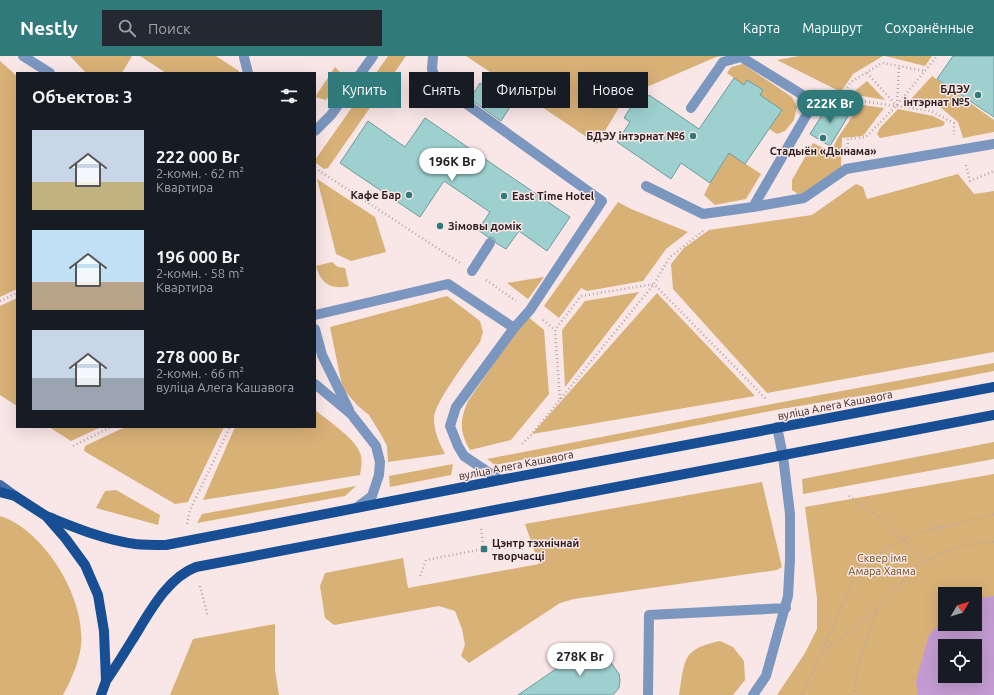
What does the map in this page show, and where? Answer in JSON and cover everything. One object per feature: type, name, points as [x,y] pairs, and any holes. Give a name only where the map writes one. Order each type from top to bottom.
[{"type":"main road","name":"вуліца Алега Кашавога","points":[[46,516],[85,531],[112,539],[135,544],[166,545],[500,480],[994,387]]},
{"type":"main road","points":[[101,695],[106,681],[152,609],[169,587],[181,575],[196,567],[994,415]]},
{"type":"main road","points":[[0,485],[46,516],[66,539],[85,566],[98,595],[104,631],[106,681]]},
{"type":"main road","points":[[0,492],[15,496]]},
{"type":"street","points":[[24,56],[48,72]]},
{"type":"street","points":[[316,130],[331,115],[373,56]]},
{"type":"street","points":[[433,56],[432,69],[437,83],[602,201],[530,310],[514,328],[456,407],[450,426],[458,446],[464,456],[500,480]]},
{"type":"street","points":[[244,57],[248,72]]},
{"type":"street","points":[[691,108],[723,62],[741,57],[814,102],[753,207]]},
{"type":"street","points":[[646,186],[703,214],[804,198],[846,169],[994,144]]},
{"type":"street","points":[[472,271],[490,244]]},
{"type":"street","points":[[316,315],[448,284],[514,328]]},
{"type":"street","points":[[316,333],[322,355],[351,414],[376,446],[380,462],[379,475],[372,496],[356,508]]},
{"type":"street","points":[[316,385],[351,414]]},
{"type":"street","points":[[753,695],[766,676],[786,608],[788,596],[790,514],[783,456],[777,428]]},
{"type":"street","points":[[648,695],[649,615],[786,608]]},
{"type":"path","points":[[846,169],[848,139],[866,137],[897,105],[937,56]]},
{"type":"path","points":[[841,98],[851,82],[882,63],[925,71]]},
{"type":"path","points":[[897,105],[899,66]]},
{"type":"path","points":[[867,73],[897,105]]},
{"type":"path","points":[[820,88],[841,98],[897,105]]},
{"type":"path","points":[[316,169],[530,310]]},
{"type":"path","points":[[522,444],[532,434],[654,284],[669,258],[709,226]]},
{"type":"path","points":[[654,284],[766,399]]},
{"type":"path","points":[[560,400],[555,330],[581,296],[654,284]]},
{"type":"path","points":[[0,301],[16,293]]},
{"type":"path","points":[[73,446],[109,428]]},
{"type":"path","points":[[187,524],[190,510],[230,428]]},
{"type":"path","points":[[849,496],[878,516],[925,561]]},
{"type":"path","points":[[802,695],[856,577],[886,548],[914,534],[994,514]]},
{"type":"path","points":[[821,653],[876,611],[900,584],[925,561],[955,548],[981,542],[994,545]]},
{"type":"path","points":[[989,543],[994,542]]},
{"type":"path","points":[[420,576],[426,560],[440,557],[484,549],[522,547],[522,556]]},
{"type":"path","points":[[200,586],[208,617]]},
{"type":"path","points":[[854,695],[860,660],[876,611]]},
{"type":"green space","points":[[70,56],[132,56],[123,72],[85,72]]},
{"type":"green space","points":[[140,56],[216,56],[239,71],[239,72],[164,72]]},
{"type":"green space","points":[[388,56],[406,56],[395,72],[377,72]]},
{"type":"green space","points":[[466,56],[723,56],[716,57],[648,86],[648,72],[578,72],[578,108],[619,108],[597,144],[543,108],[570,108],[570,72],[490,72]]},
{"type":"green space","points":[[799,56],[883,56],[853,74],[841,92],[777,60]]},
{"type":"green space","points":[[885,56],[932,56],[925,66]]},
{"type":"green space","points":[[0,61],[16,75],[16,289],[0,297]]},
{"type":"green space","points":[[743,64],[792,97],[797,107],[794,120],[785,131],[777,134],[769,129],[782,110],[760,95],[763,90],[747,80],[744,85],[727,73],[731,67]]},
{"type":"green space","points":[[335,67],[340,72],[332,72]]},
{"type":"green space","points":[[932,76],[994,120],[994,132],[963,138],[958,122],[940,107],[911,99]]},
{"type":"green space","points":[[328,78],[328,97],[326,100],[316,97]]},
{"type":"green space","points":[[867,81],[885,100],[851,94]]},
{"type":"green space","points":[[841,102],[884,108],[863,136],[842,138],[841,167],[805,193],[798,194],[792,190],[792,180],[813,143],[831,152],[837,139],[854,114],[841,104]]},
{"type":"green space","points":[[352,108],[370,108],[328,168],[324,169],[316,163],[316,159]]},
{"type":"green space","points":[[898,109],[933,116],[945,122],[943,126],[880,138],[877,134],[880,128]]},
{"type":"green space","points":[[729,153],[761,174],[746,199],[715,205],[704,195]]},
{"type":"green space","points":[[958,174],[974,194],[994,191],[994,352],[767,393],[673,289],[671,264],[684,248],[709,230],[812,215],[856,184],[863,187],[867,199]]},
{"type":"green space","points":[[317,179],[375,217],[386,252],[351,261],[336,254]]},
{"type":"green space","points":[[618,202],[631,209],[688,232],[666,249],[643,281],[587,291],[581,288],[559,318],[544,306]]},
{"type":"green space","points":[[332,262],[338,267],[345,268],[349,286],[332,286],[321,277],[316,266]]},
{"type":"green space","points":[[544,277],[528,299],[507,283]]},
{"type":"green space","points":[[639,292],[565,387],[562,330],[585,301]]},
{"type":"green space","points":[[657,293],[755,396],[532,434]]},
{"type":"green space","points":[[447,296],[480,321],[483,332],[480,342],[453,380],[436,411],[434,418],[435,428],[445,454],[388,462],[387,446],[382,436],[369,415],[358,406],[344,390],[330,327]]},
{"type":"green space","points":[[16,298],[16,405],[0,395],[0,306]]},
{"type":"green space","points":[[527,316],[544,330],[549,394],[511,440],[470,450],[462,431],[463,414],[468,401]]},
{"type":"green space","points":[[994,363],[994,371],[902,389],[781,409],[495,465],[487,459],[798,399]]},
{"type":"green space","points":[[316,411],[347,435],[360,453],[362,464],[360,475],[203,500],[235,428],[316,428]]},
{"type":"green space","points":[[51,428],[99,428],[71,441]]},
{"type":"green space","points":[[123,428],[224,428],[188,502],[175,504],[84,451],[85,446]]},
{"type":"green space","points":[[994,442],[994,459],[803,494],[802,479]]},
{"type":"green space","points":[[453,464],[451,475],[390,487],[389,476]]},
{"type":"green space","name":"Сквер імя Амара Хаяма","points":[[994,474],[994,695],[777,695],[805,653],[817,629],[817,598],[805,507]]},
{"type":"green space","points":[[762,482],[782,567],[777,570],[574,599],[560,603],[469,663],[461,656],[465,645],[462,629],[455,611],[439,606],[334,625],[325,618],[320,586],[325,573],[403,558],[408,588],[539,564],[525,524]]},
{"type":"green space","points":[[356,486],[345,496],[197,523],[202,514]]},
{"type":"green space","points":[[116,490],[160,515],[158,525],[96,508],[105,491]]},
{"type":"green space","points":[[0,516],[17,524],[33,537],[48,553],[61,572],[71,592],[78,613],[81,633],[80,652],[73,674],[63,695],[0,695]]},
{"type":"green space","points":[[275,624],[275,670],[279,695],[170,695],[193,639]]},
{"type":"green space","points":[[720,641],[733,647],[744,661],[745,680],[733,695],[679,695],[683,669],[689,655],[707,644]]},
{"type":"shaded area","points":[[994,596],[994,695],[918,695],[916,681],[929,635],[938,625],[938,631],[982,631],[982,598]]},
{"type":"building","name":"БДЭУ інтэрнат №5","points":[[953,56],[994,56],[994,117],[937,79]]},
{"type":"building","name":"БДЭУ інтэрнат №6","points":[[734,78],[744,85],[747,80],[763,90],[760,95],[782,110],[745,164],[729,153],[710,183],[681,163],[671,179],[617,142],[630,122],[624,118],[630,108],[648,108],[649,95],[699,129]]},
{"type":"building","points":[[480,83],[482,84],[482,108],[474,102],[474,93]]},
{"type":"building","points":[[831,101],[850,113],[830,146],[810,134]]},
{"type":"building","points":[[483,108],[509,108],[501,121]]},
{"type":"building","points":[[425,118],[570,217],[547,251],[519,231],[506,249],[496,243],[494,238],[488,237],[478,230],[490,212],[444,181],[420,217],[340,163],[368,121],[405,147]]},
{"type":"building","points":[[588,647],[595,647],[602,650],[619,674],[619,688],[613,695],[518,695]]},
{"type":"place","name":"БДЭУ інтэрнат №5","points":[[978,95]]},
{"type":"place","name":"БДЭУ інтэрнат №6","points":[[693,136]]},
{"type":"place","name":"Стадыён «Дынама»","points":[[823,138]]},
{"type":"place","name":"Кафе Бар","points":[[409,195]]},
{"type":"place","name":"East Time Hotel","points":[[504,196]]},
{"type":"place","name":"Зімовы домік","points":[[440,226]]},
{"type":"place","name":"Цэнтр тэхнічнай творчасці","points":[[484,549]]}]
